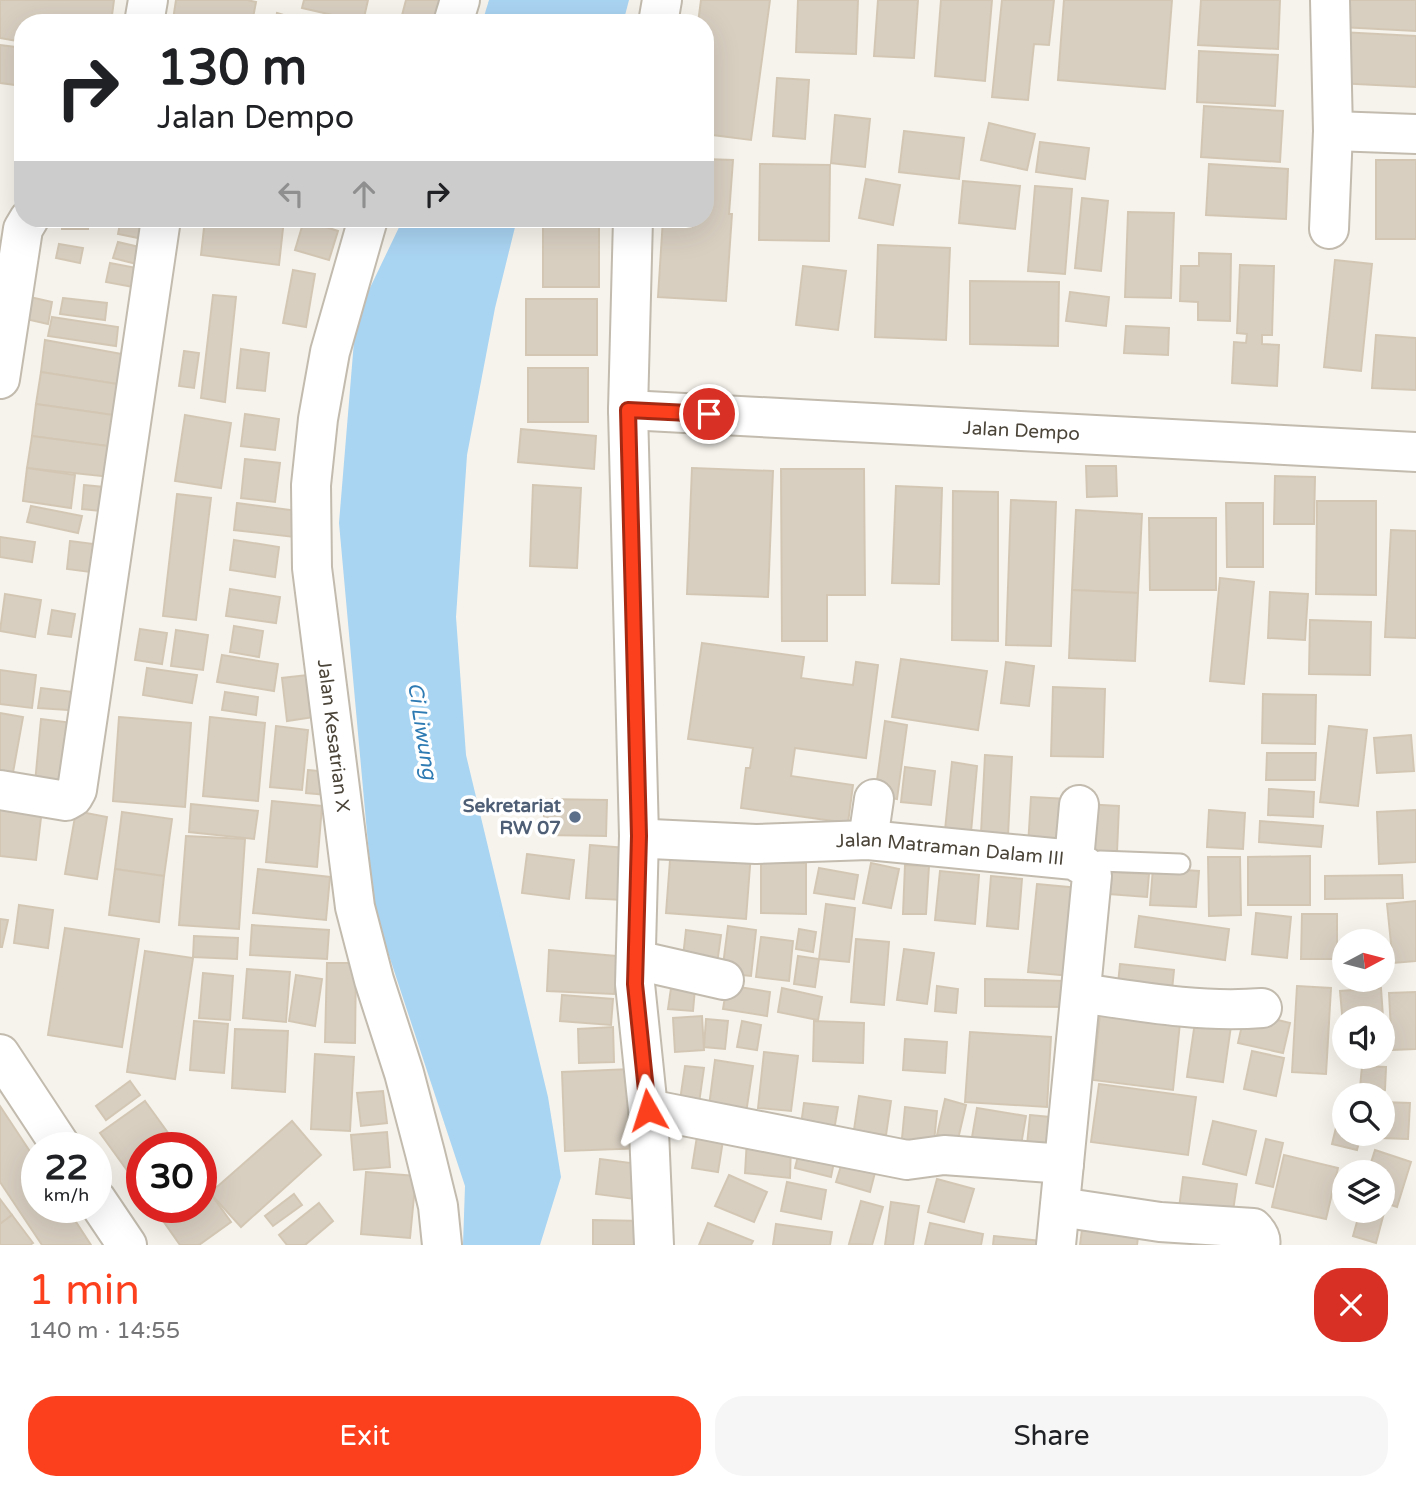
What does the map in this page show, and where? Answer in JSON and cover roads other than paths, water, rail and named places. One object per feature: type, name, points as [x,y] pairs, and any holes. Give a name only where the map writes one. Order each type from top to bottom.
[{"type":"street","points":[[1329,229],[1334,131],[1331,0]]},
{"type":"street","points":[[1334,131],[1416,134]]},
{"type":"street","points":[[0,379],[24,228]]},
{"type":"street","points":[[0,790],[66,801],[73,797],[77,790],[160,228]]},
{"type":"street","name":"Jalan Kesatrian X","points":[[359,228],[330,352],[318,419],[311,485],[312,568],[355,907],[425,1153],[438,1206],[442,1245]]},
{"type":"street","points":[[633,228],[628,410],[639,836],[635,984],[648,1110],[654,1245]]},
{"type":"street","name":"Jalan Dempo","points":[[628,410],[1416,452]]},
{"type":"street","points":[[868,840],[874,799]]},
{"type":"street","points":[[1079,805],[1080,863]]},
{"type":"street","name":"Jalan Matraman Dalam III","points":[[639,836],[651,839],[756,844],[868,840],[1080,863],[1092,876],[1056,1245]]},
{"type":"street","points":[[636,960],[724,979]]},
{"type":"street","points":[[1081,993],[1168,1005],[1240,1010],[1262,1008]]},
{"type":"street","points":[[0,1054],[51,1132]]},
{"type":"street","points":[[648,1110],[906,1160],[944,1155],[1064,1164]]},
{"type":"street","points":[[1060,1207],[1160,1222],[1253,1228],[1258,1233],[1261,1245]]},
{"type":"street","points":[[112,1223],[127,1245]]},
{"type":"lane","points":[[1080,863],[1100,860],[1180,864]]},
{"type":"water","points":[[489,0],[629,0],[625,14],[485,14]]},
{"type":"water","name":"Ci Liwung","points":[[399,228],[515,228],[495,308],[467,455],[456,617],[466,755],[548,1097],[561,1177],[540,1245],[463,1245],[465,1186],[374,910],[339,523],[356,317]]},
{"type":"place","name":"Sekretariat RW 07","points":[[575,817]]}]
